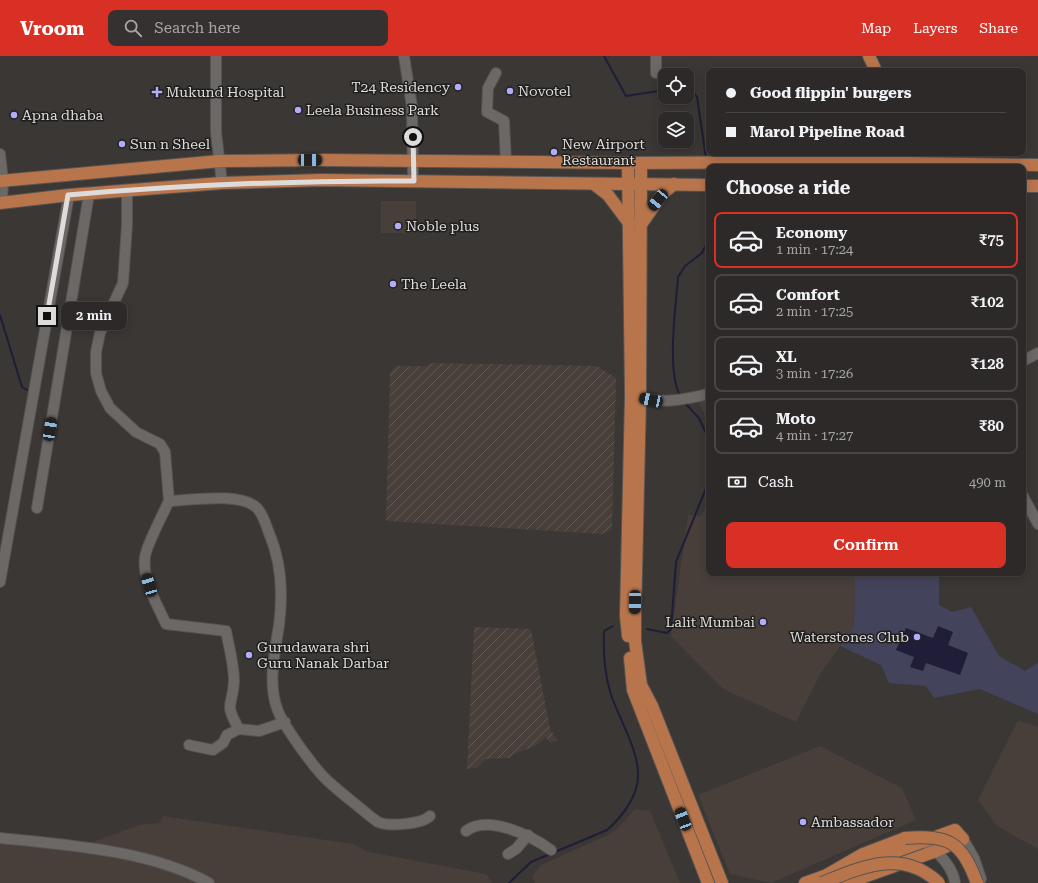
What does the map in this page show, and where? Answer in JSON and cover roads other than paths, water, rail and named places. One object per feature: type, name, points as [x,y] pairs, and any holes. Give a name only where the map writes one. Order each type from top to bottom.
[{"type":"main road","points":[[869,56],[875,68]]},
{"type":"main road","points":[[2,181],[220,161],[782,164]]},
{"type":"main road","points":[[871,164],[916,161],[1008,164]]},
{"type":"main road","points":[[628,163],[636,396],[635,641],[641,685],[652,706],[720,879],[732,883]]},
{"type":"main road","points":[[641,163],[642,224],[626,616],[633,690],[708,883]]},
{"type":"main road","points":[[1026,165],[1038,165]]},
{"type":"main road","points":[[1,203],[68,195],[222,184],[322,180],[706,185]]},
{"type":"main road","points":[[594,184],[608,195],[629,223]]},
{"type":"main road","points":[[642,224],[652,207],[663,193],[674,184]]},
{"type":"main road","points":[[1026,186],[1038,186]]},
{"type":"main road","points":[[823,879],[922,842],[959,834]]},
{"type":"main road","points":[[847,883],[939,850],[959,834]]},
{"type":"main road","points":[[823,879],[862,854],[905,838],[932,836],[950,842],[961,850],[977,883]]},
{"type":"main road","points":[[699,861],[701,883]]},
{"type":"main road","points":[[806,883],[860,867],[884,863],[908,864],[924,870],[939,883]]},
{"type":"street","points":[[216,56],[216,132],[222,184]]},
{"type":"street","points":[[404,56],[412,107],[414,181]]},
{"type":"street","points":[[656,56],[656,73]]},
{"type":"street","points":[[496,73],[488,88],[487,112],[504,121],[506,162]]},
{"type":"street","points":[[0,154],[2,181],[1,203]]},
{"type":"street","points":[[126,191],[127,225],[122,283],[100,333],[96,352],[96,373],[101,391],[110,408],[136,432],[160,444],[166,452],[169,501],[145,556],[147,577],[166,624],[226,631],[234,682],[229,705],[231,716],[239,729]]},
{"type":"street","points":[[37,508],[89,194]]},
{"type":"street","points":[[0,577],[68,195]]},
{"type":"street","points":[[1026,359],[1038,353]]},
{"type":"street","points":[[636,396],[670,402],[705,395]]},
{"type":"street","points":[[169,501],[236,500],[248,502],[257,508],[261,514],[274,546],[279,563],[280,611],[272,664],[273,686],[278,711],[294,739],[328,781],[378,822],[395,825],[426,820],[430,816]]},
{"type":"street","points":[[1026,502],[1038,524]]},
{"type":"street","points":[[189,745],[213,750],[223,743],[227,735],[239,729],[259,731],[285,722]]},
{"type":"street","points":[[466,831],[478,825],[490,825],[528,835],[551,850]]},
{"type":"street","points":[[959,834],[975,862],[982,883]]},
{"type":"street","points":[[508,854],[524,841],[528,835]]},
{"type":"street","points":[[0,838],[84,847],[163,863],[209,883]]},
{"type":"street","points":[[922,842],[939,850],[975,862]]},
{"type":"street","points":[[939,850],[953,872],[956,883]]},
{"type":"waterway","points":[[604,56],[626,96],[658,91]]},
{"type":"waterway","points":[[694,93],[697,97],[706,158]]},
{"type":"waterway","points":[[681,397],[676,386],[673,356],[674,321],[678,277],[685,266],[702,253],[706,245]]},
{"type":"waterway","points":[[0,315],[22,387],[27,390]]},
{"type":"waterway","points":[[684,402],[699,418],[706,433]]},
{"type":"waterway","points":[[647,629],[667,633],[671,629],[676,562],[706,488]]},
{"type":"waterway","points":[[509,883],[531,862],[607,830],[628,806],[635,791],[638,776],[635,756],[628,735],[614,704],[606,671],[604,631],[613,626]]},
{"type":"place","name":"T24 Residency","points":[[458,87]]},
{"type":"place","name":"Novotel","points":[[510,91]]},
{"type":"place","name":"Mukund Hospital","points":[[157,92]]},
{"type":"place","name":"Leela Business Park","points":[[298,110]]},
{"type":"place","name":"Apna dhaba","points":[[14,115]]},
{"type":"place","name":"Sun n Sheel","points":[[122,144]]},
{"type":"place","name":"New Airport Restaurant","points":[[554,152]]},
{"type":"place","name":"Noble plus","points":[[398,226]]},
{"type":"place","name":"The Leela","points":[[393,284]]},
{"type":"place","name":"Lalit Mumbai","points":[[763,622]]},
{"type":"place","name":"Waterstones Club","points":[[917,637]]},
{"type":"place","name":"Gurudawara shri Guru Nanak Darbar","points":[[249,655]]},
{"type":"place","name":"Ambassador","points":[[803,822]]}]
